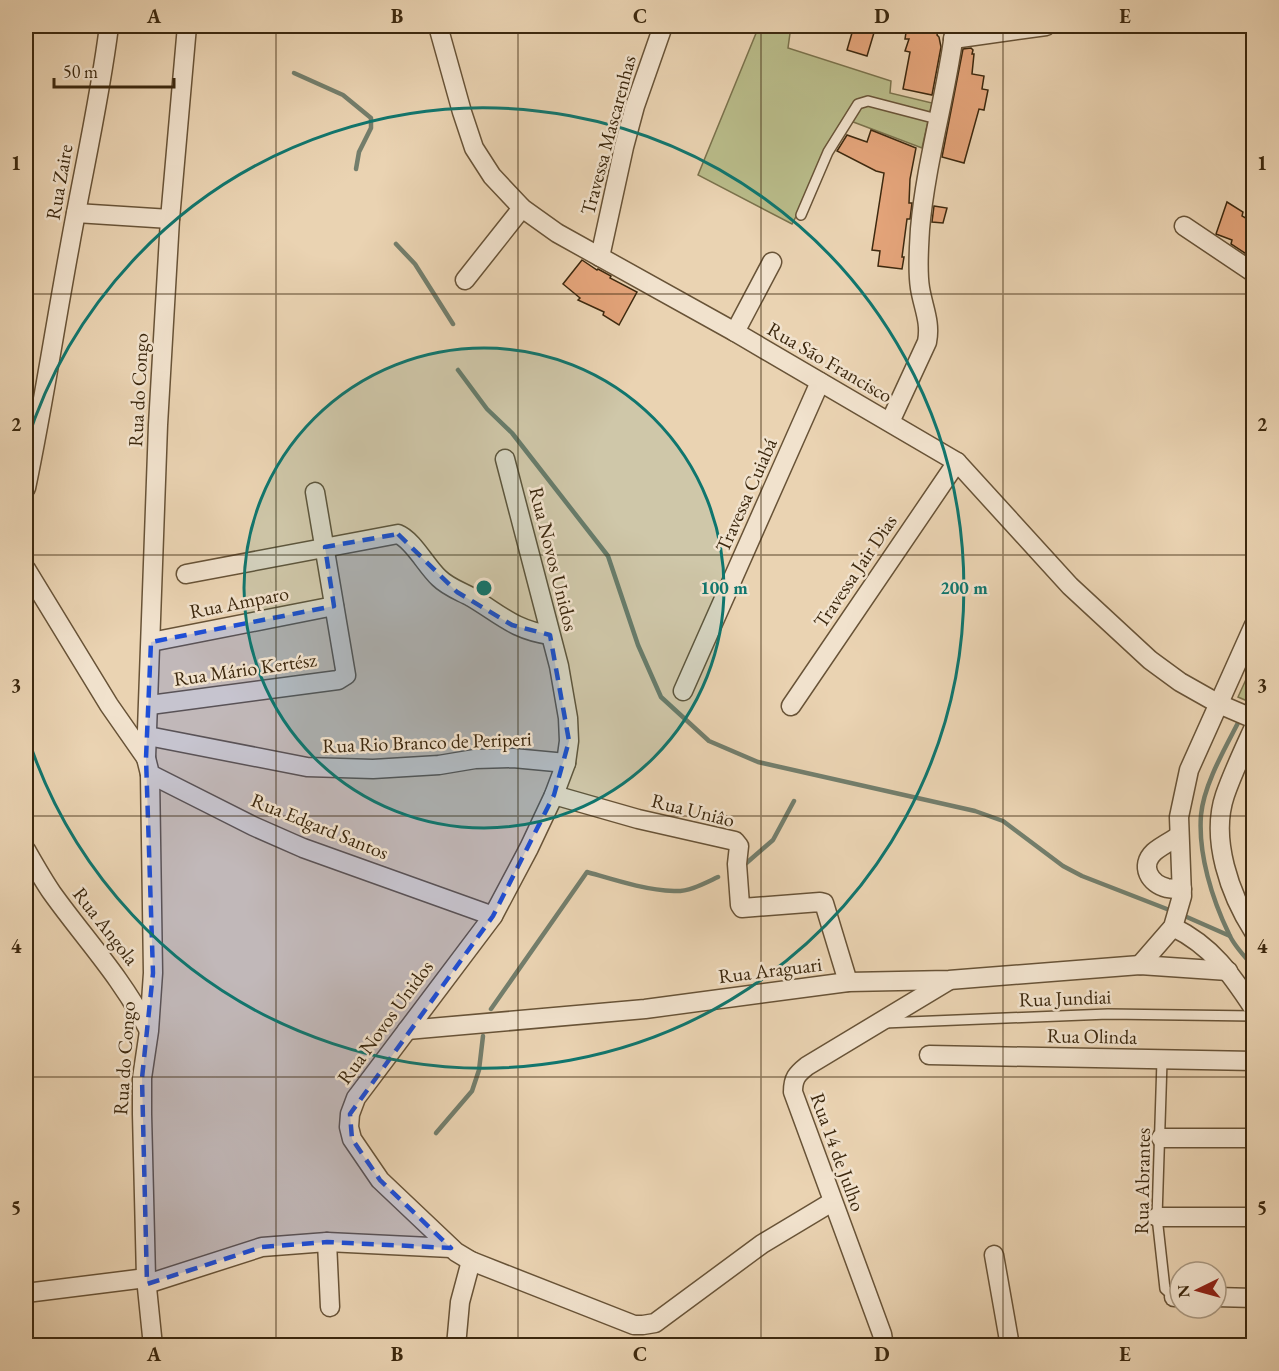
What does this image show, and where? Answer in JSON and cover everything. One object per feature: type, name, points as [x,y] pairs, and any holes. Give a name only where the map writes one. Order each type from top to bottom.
[{"type":"street","name":"Rua Zaire","points":[[26,488],[41,418],[76,213],[103,80],[109,26]]},
{"type":"street","name":"Rua do Congo","points":[[153,1346],[147,1281],[142,1078],[149,1030],[153,933],[148,766],[152,579],[170,219],[187,26]]},
{"type":"street","name":"Rua São Francisco","points":[[438,26],[474,148],[492,176],[522,207],[557,233],[957,462],[1070,586],[1150,660],[1180,682],[1251,720]]},
{"type":"street","name":"Travessa Mascarenhas","points":[[600,257],[635,106],[663,26]]},
{"type":"street","points":[[890,423],[927,342],[929,330],[920,287],[918,262],[920,228],[928,162],[954,32],[1046,26]]},
{"type":"street","points":[[465,280],[522,207]]},
{"type":"street","points":[[76,213],[170,219]]},
{"type":"street","points":[[1184,226],[1254,273]]},
{"type":"street","points":[[735,333],[772,262]]},
{"type":"street","name":"Travessa Cuiabá","points":[[683,691],[820,382]]},
{"type":"street","name":"Rua Novos Unidos","points":[[505,459],[559,666],[568,718],[569,741],[566,763],[529,848],[493,916],[356,1098],[350,1114],[349,1127],[352,1139],[380,1180],[451,1248],[471,1261],[619,1320],[643,1325],[655,1323],[762,1244],[832,1202]]},
{"type":"street","name":"Travessa Jair Dias","points":[[791,706],[957,462]]},
{"type":"street","points":[[315,492],[334,606]]},
{"type":"street","points":[[186,573],[390,534],[401,535],[439,578],[457,592],[469,596],[512,625],[550,635]]},
{"type":"street","points":[[26,569],[148,766]]},
{"type":"street","name":"Rua Amparo","points":[[152,642],[334,606]]},
{"type":"street","name":"Rua Mário Kertész","points":[[150,705],[338,680],[346,675],[334,606]]},
{"type":"street","points":[[1140,965],[1174,924],[1182,893],[1179,817],[1189,770],[1221,705],[1254,625]]},
{"type":"street","points":[[1251,720],[1224,797],[1221,827],[1222,850],[1229,881],[1240,911],[1254,932]]},
{"type":"street","name":"Rua Rio Branco de Periperi","points":[[148,736],[308,767],[373,769],[439,765],[475,759],[513,758],[566,763]]},
{"type":"street","name":"Rua Edgard Santos","points":[[148,766],[253,826],[303,848],[493,916]]},
{"type":"street","name":"Rua Uniâo","points":[[554,795],[638,819],[735,841],[739,846],[736,864],[742,908],[824,903],[848,982]]},
{"type":"street","points":[[1179,836],[1153,853],[1147,862],[1146,871],[1152,880],[1182,893]]},
{"type":"street","name":"Rua Angola","points":[[26,850],[52,892],[122,983],[149,1030]]},
{"type":"street","points":[[1174,924],[1210,951],[1228,971],[1254,1009]]},
{"type":"street","name":"Rua Araguari","points":[[407,1030],[645,1008],[848,982],[949,980],[1140,965],[1228,971]]},
{"type":"street","name":"Rua 14 de Julho","points":[[884,1346],[882,1334],[793,1092],[793,1083],[796,1074],[807,1066],[949,980]]},
{"type":"street","name":"Rua Olinda","points":[[929,1054],[1254,1061]]},
{"type":"street","points":[[1161,1138],[1254,1138]]},
{"type":"street","points":[[1157,1217],[1254,1217]]},
{"type":"street","points":[[327,1242],[330,1307]]},
{"type":"street","points":[[26,1293],[147,1281],[262,1246],[327,1242],[451,1248]]},
{"type":"street","points":[[994,1255],[1010,1346]]},
{"type":"street","points":[[456,1346],[460,1302],[471,1261]]},
{"type":"street","points":[[1228,1297],[1254,1298]]},
{"type":"lane","points":[[801,214],[828,152],[858,104],[868,101],[937,119]]},
{"type":"lane","name":"Rua Jundiai","points":[[877,1024],[1128,1013],[1254,1016]]},
{"type":"lane","name":"Rua Abrantes","points":[[1162,1060],[1157,1217],[1165,1289],[1168,1291]]},
{"type":"highlighted area","points":[[398,534],[457,592],[512,625],[550,635],[569,741],[554,795],[493,916],[350,1114],[352,1139],[380,1180],[451,1248],[327,1242],[262,1247],[147,1284],[142,1078],[153,973],[146,758],[151,642],[334,606],[325,547]]},
{"type":"green space","points":[[759,26],[791,26],[788,48],[891,81],[890,93],[932,103],[922,148],[848,120],[792,224],[698,175]]},
{"type":"green space","points":[[1253,664],[1254,700],[1252,703],[1238,697]]},
{"type":"building","points":[[854,26],[876,26],[867,56],[847,50]]},
{"type":"building","points":[[907,26],[939,26],[937,35],[941,47],[932,95],[903,89],[910,52],[905,51],[909,39],[905,39]]},
{"type":"building","points":[[971,48],[974,54],[972,74],[984,76],[982,89],[988,90],[984,110],[979,109],[964,163],[942,157],[963,49]]},
{"type":"building","points":[[871,130],[916,148],[910,179],[909,203],[912,203],[910,219],[907,219],[902,269],[878,266],[880,251],[872,250],[884,173],[837,151],[847,135],[867,142]]},
{"type":"building","points":[[1227,202],[1243,212],[1242,216],[1254,223],[1254,259],[1231,244],[1232,240],[1216,234]]},
{"type":"building","points":[[934,206],[947,208],[943,223],[932,222]]},
{"type":"building","points":[[582,260],[637,292],[619,325],[603,315],[604,312],[578,300],[580,298],[563,284]]},
{"type":"waterway","points":[[294,73],[343,95],[371,118],[371,128],[359,152],[356,169]]},
{"type":"waterway","points":[[396,244],[415,264],[453,324]]},
{"type":"waterway","points":[[458,370],[487,409],[512,433],[608,556],[638,645],[661,697],[709,741],[758,762],[975,811],[1003,821],[1063,866],[1082,876],[1172,911]]},
{"type":"waterway","points":[[1245,710],[1254,693]]},
{"type":"waterway","points":[[1241,717],[1217,764],[1207,790],[1201,815],[1201,830],[1207,876],[1217,906],[1234,943],[1254,967]]},
{"type":"waterway","points":[[743,866],[773,840],[794,801]]},
{"type":"waterway","points":[[491,1009],[587,872],[641,887],[674,891],[691,889],[718,877]]},
{"type":"waterway","points":[[1180,914],[1230,936]]},
{"type":"waterway","points":[[436,1133],[472,1091],[479,1070],[483,1036]]}]
